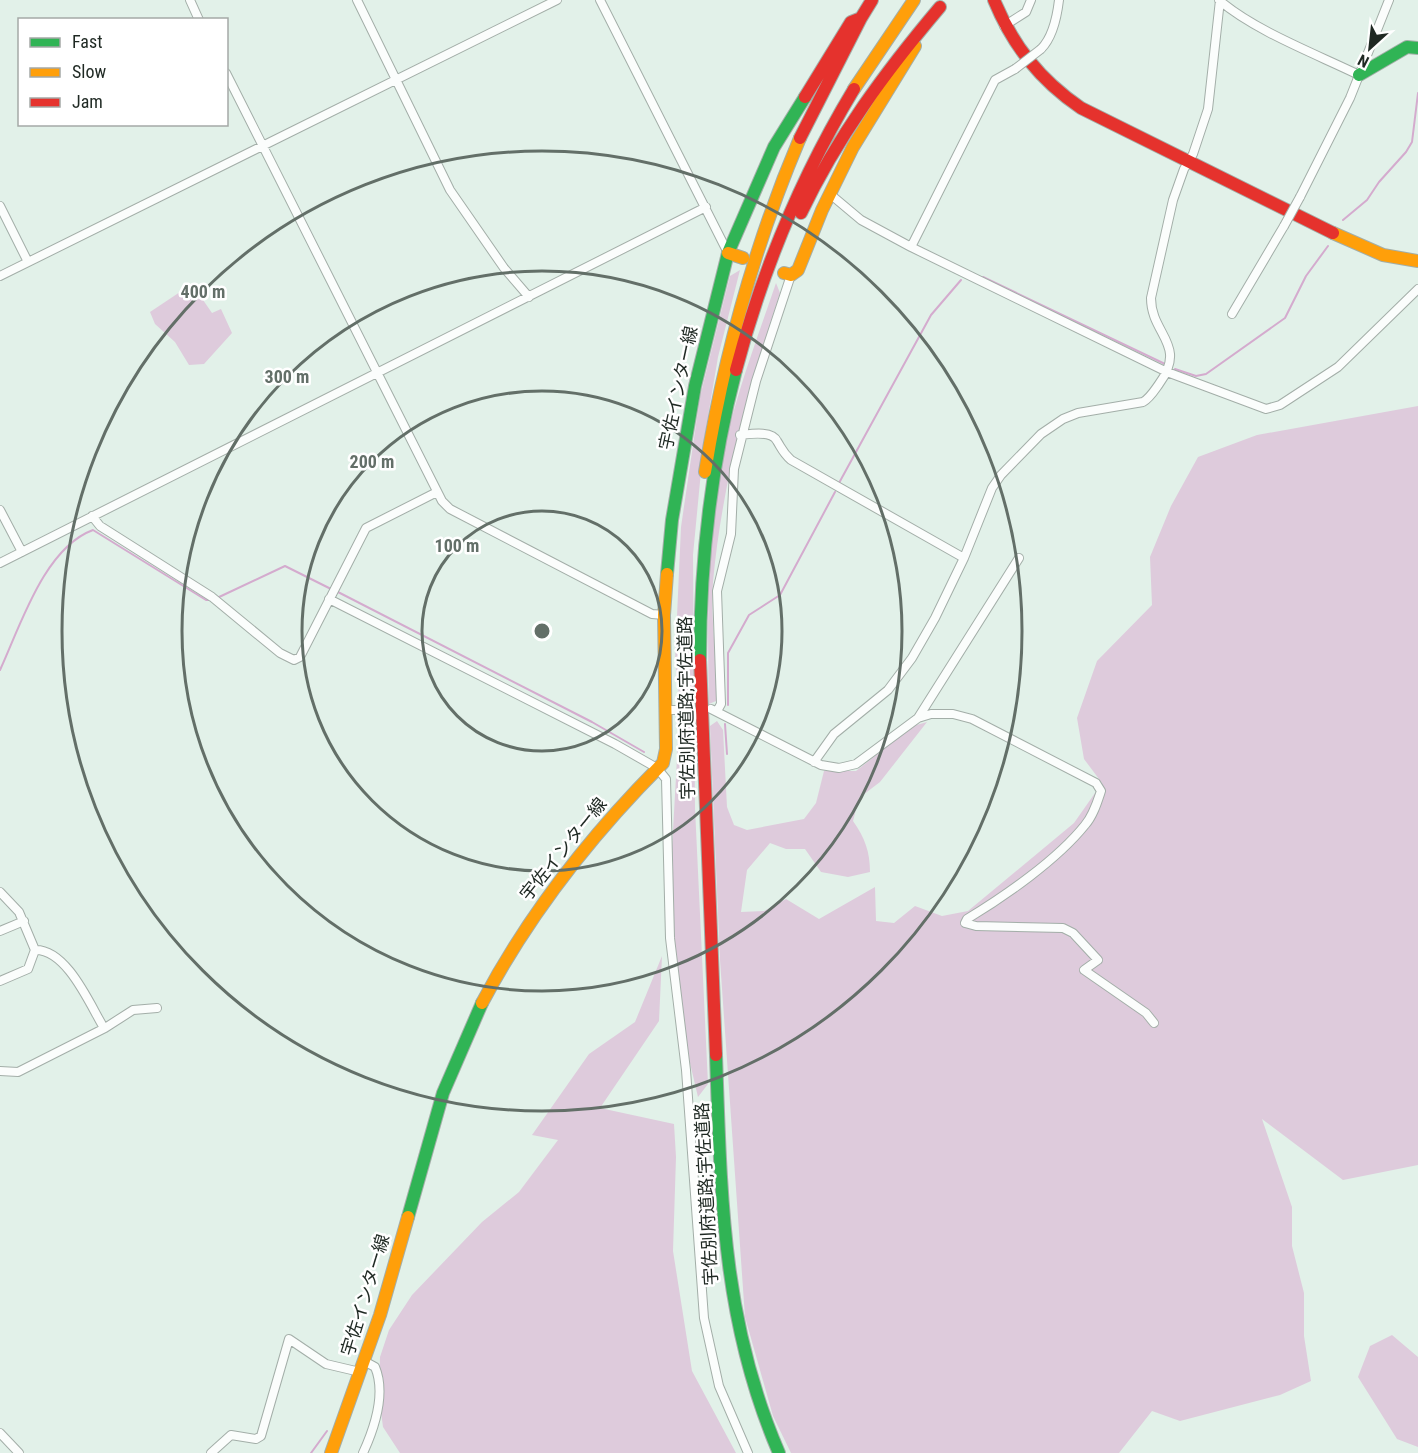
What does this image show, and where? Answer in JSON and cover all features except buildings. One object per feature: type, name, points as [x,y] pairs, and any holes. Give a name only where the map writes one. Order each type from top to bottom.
[{"type":"main road","name":"宇佐インター線","points":[[331,1453],[394,1270],[434,1119],[450,1073],[479,1011],[537,909],[592,837],[663,763],[666,749],[664,615],[672,520],[684,442],[728,253],[774,147],[850,22],[861,18],[872,0]]},
{"type":"main road","name":"宇佐別府道路;宇佐道路","points":[[779,1453],[764,1418],[738,1335],[726,1257],[700,667],[706,530],[730,390],[764,282],[808,174],[862,77],[914,0]]},
{"type":"main road","points":[[994,0],[1004,26],[1024,58],[1055,90],[1092,115],[1354,244],[1383,255],[1418,261]]},
{"type":"main road","points":[[764,282],[777,266],[804,206],[847,133],[900,53],[943,3]]},
{"type":"main road","points":[[788,274],[798,270],[852,147],[943,3]]},
{"type":"main road","points":[[701,606],[698,577],[705,473],[713,411],[741,298],[763,226],[784,171],[840,54],[861,18]]},
{"type":"main road","points":[[1359,75],[1407,47],[1418,48]]},
{"type":"main road","points":[[728,253],[744,258]]},
{"type":"street","points":[[190,0],[198,18]]},
{"type":"street","points":[[357,0],[455,199],[504,268],[529,297]]},
{"type":"street","points":[[0,276],[557,0]]},
{"type":"street","points":[[600,0],[728,253]]},
{"type":"street","points":[[1004,26],[1026,12],[1031,0]]},
{"type":"street","points":[[911,247],[995,80],[1015,69],[1046,44],[1056,21],[1059,0]]},
{"type":"street","points":[[1220,0],[1230,10],[1359,75]]},
{"type":"street","points":[[814,762],[834,734],[876,701],[898,677],[922,642],[964,558],[992,488],[1041,434],[1063,419],[1078,413],[1143,402],[1167,372],[1171,350],[1152,310],[1151,298],[1173,200],[1208,109],[1220,0]]},
{"type":"street","points":[[1232,314],[1331,140],[1389,0]]},
{"type":"street","points":[[228,78],[437,492],[450,509],[652,614],[664,615]]},
{"type":"street","points":[[831,194],[861,220],[911,247],[1167,372],[1266,409],[1276,407],[1338,367],[1418,289]]},
{"type":"street","points":[[0,206],[28,262]]},
{"type":"street","points":[[0,563],[706,207]]},
{"type":"street","points":[[788,274],[740,435],[734,469],[731,534],[717,591],[721,704],[714,710],[829,768],[856,764],[918,718],[1019,558]]},
{"type":"street","points":[[740,435],[771,435],[777,439],[782,452],[791,460],[964,558]]},
{"type":"street","points":[[92,516],[100,526],[212,597],[291,660],[300,657],[366,528],[437,492]]},
{"type":"street","points":[[0,510],[21,552]]},
{"type":"street","points":[[329,599],[657,768],[666,779],[670,938],[686,1070],[704,1318],[719,1386],[748,1453]]},
{"type":"street","points":[[664,710],[678,710]]},
{"type":"street","points":[[918,718],[942,714],[972,719],[1096,783],[1101,791],[1086,824],[1045,862],[967,919],[965,923],[976,926],[1047,926],[1068,929],[1098,960],[1084,969],[1146,1012],[1154,1023]]},
{"type":"street","points":[[0,892],[17,909],[36,950],[28,969],[0,981]]},
{"type":"street","points":[[0,932],[24,921]]},
{"type":"street","points":[[36,950],[41,950],[62,962],[104,1028]]},
{"type":"street","points":[[0,1071],[18,1072],[104,1028],[133,1010],[157,1008]]},
{"type":"street","points":[[211,1453],[231,1435],[256,1439],[261,1436],[289,1338],[326,1364],[375,1367],[379,1380],[376,1416],[363,1453]]},
{"type":"street","points":[[0,1433],[19,1453]]},
{"type":"shaded area","points":[[740,270],[718,357],[704,440],[693,555],[695,808],[708,1084],[698,1097],[673,991],[671,867],[680,704],[675,661],[681,527],[700,397],[730,276]]},
{"type":"shaded area","points":[[776,283],[780,293],[738,436],[717,545],[712,597],[716,701],[709,704],[709,583],[717,492],[732,417]]},
{"type":"shaded area","points":[[192,284],[212,313],[221,309],[232,333],[204,364],[189,365],[175,342],[155,324],[150,312]]},
{"type":"shaded area","points":[[1418,406],[1418,1165],[1343,1180],[1262,1119],[1292,1207],[1292,1246],[1304,1293],[1304,1336],[1311,1381],[1280,1395],[1180,1421],[1152,1411],[1119,1453],[791,1453],[773,1416],[745,1317],[720,960],[710,726],[717,721],[723,730],[727,807],[734,825],[747,830],[804,819],[816,803],[824,771],[856,771],[913,726],[927,722],[880,782],[859,798],[853,821],[866,845],[870,872],[848,877],[821,872],[805,849],[786,849],[770,843],[747,870],[741,912],[764,911],[786,899],[819,919],[875,887],[876,921],[894,923],[915,906],[942,916],[968,911],[1074,823],[1102,783],[1084,759],[1077,718],[1097,661],[1152,605],[1150,557],[1171,506],[1198,457],[1257,435]]},
{"type":"shaded area","points":[[662,956],[659,1021],[600,1108],[674,1124],[676,1157],[673,1251],[692,1371],[736,1453],[400,1453],[383,1427],[379,1397],[380,1357],[389,1330],[412,1295],[482,1222],[519,1192],[558,1140],[532,1135],[589,1054],[635,1022]]},
{"type":"shaded area","points":[[1392,1335],[1418,1357],[1418,1447],[1397,1439],[1358,1377],[1370,1346]]},
{"type":"waterway","points":[[1343,220],[1367,200],[1412,142],[1418,93]]},
{"type":"waterway","points":[[1175,369],[1196,376],[1206,374],[1285,318],[1306,276],[1328,246]]},
{"type":"waterway","points":[[983,277],[1165,364]]},
{"type":"waterway","points":[[839,483],[931,315],[961,280]]},
{"type":"waterway","points":[[728,705],[728,653],[749,615],[780,595],[835,492]]},
{"type":"waterway","points":[[0,670],[25,612],[47,571],[76,539],[93,530],[206,600],[212,600]]},
{"type":"waterway","points":[[217,598],[285,566],[331,589]]},
{"type":"waterway","points":[[336,591],[592,722],[644,752]]},
{"type":"waterway","points":[[725,724],[727,754]]},
{"type":"waterway","points":[[311,1453],[327,1431]]},
{"type":"tunnel","points":[[678,710],[704,709]]},
{"type":"traffic: fast","points":[[1359,75],[1407,47],[1418,48]]},
{"type":"traffic: fast","points":[[667,574],[672,520],[695,386],[728,253],[774,147],[805,97]]},
{"type":"traffic: fast","points":[[700,660],[702,587],[709,514],[720,442],[736,370]]},
{"type":"traffic: fast","points":[[408,1217],[443,1093],[482,1003]]},
{"type":"traffic: fast","points":[[716,1055],[723,1208],[735,1306],[760,1404],[779,1453]]},
{"type":"traffic: slow","points":[[854,89],[914,0]]},
{"type":"traffic: slow","points":[[784,273],[791,275],[798,270],[822,210],[853,147],[915,46]]},
{"type":"traffic: slow","points":[[705,472],[721,386],[742,302],[768,219],[800,138]]},
{"type":"traffic: slow","points":[[1333,233],[1383,255],[1418,261]]},
{"type":"traffic: slow","points":[[728,253],[743,258]]},
{"type":"traffic: slow","points":[[482,1003],[520,937],[541,906],[611,818],[663,763],[666,749],[664,615],[667,574]]},
{"type":"traffic: slow","points":[[331,1453],[380,1315],[408,1217]]},
{"type":"traffic: jam","points":[[805,97],[851,22],[861,18],[872,0]]},
{"type":"traffic: jam","points":[[994,0],[1010,32],[1029,61],[1053,86],[1081,108],[1333,233]]},
{"type":"traffic: jam","points":[[801,213],[847,131],[901,56],[940,7]]},
{"type":"traffic: jam","points":[[800,138],[861,18]]},
{"type":"traffic: jam","points":[[736,370],[758,297],[785,225],[817,156],[854,89]]},
{"type":"traffic: jam","points":[[700,660],[716,1055]]}]
